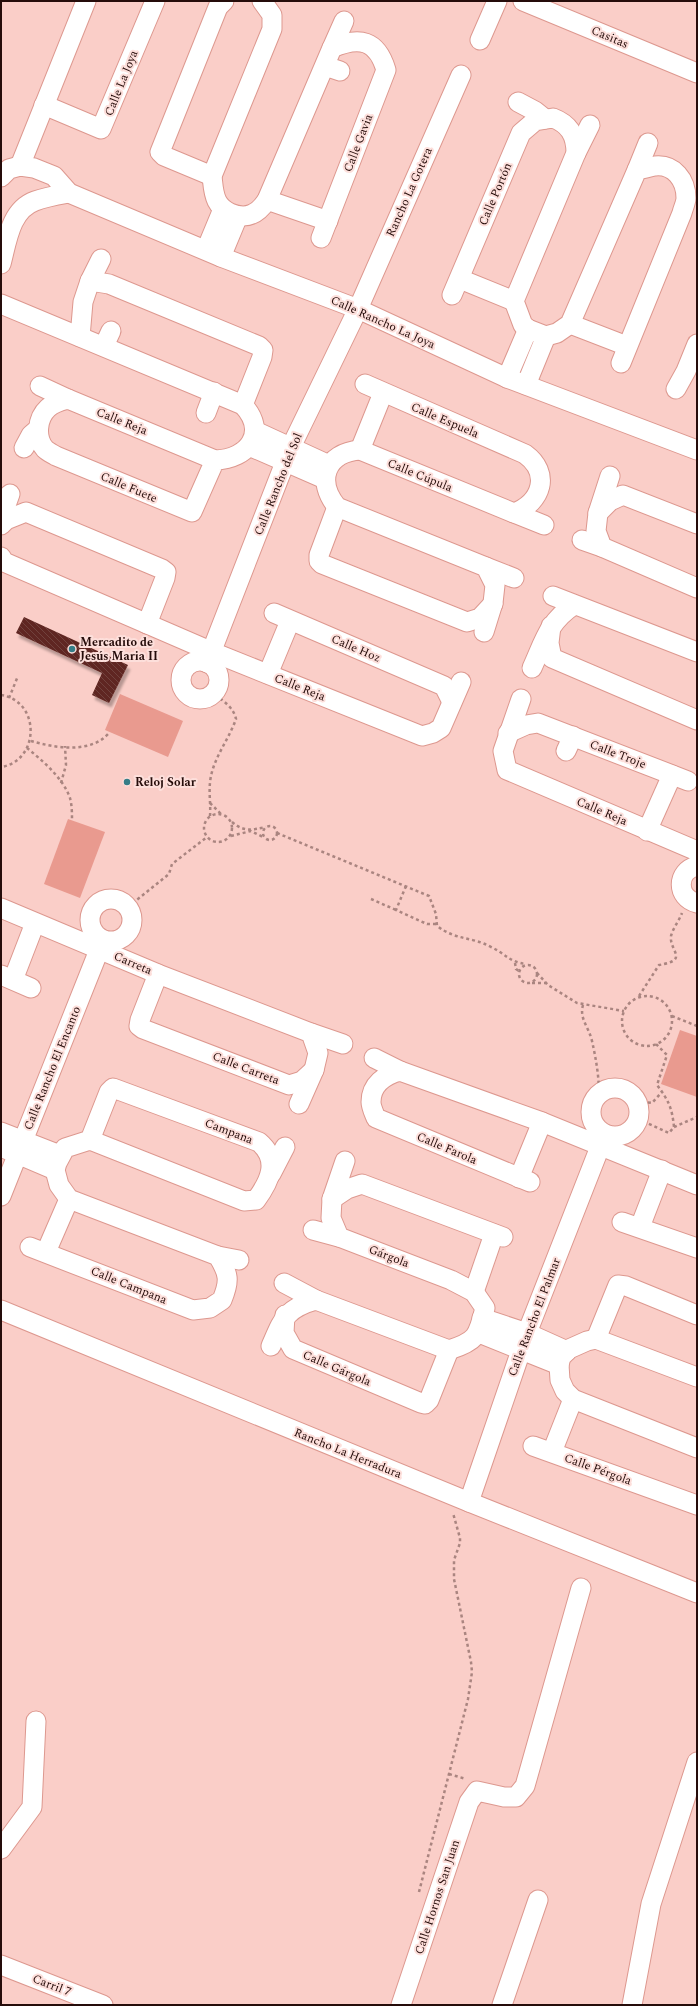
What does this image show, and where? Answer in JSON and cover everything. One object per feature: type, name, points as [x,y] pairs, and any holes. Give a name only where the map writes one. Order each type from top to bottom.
[{"type":"street","points":[[27,167],[44,105],[86,1]]},
{"type":"street","name":"Calle La Joya","points":[[44,105],[101,129],[155,1]]},
{"type":"street","points":[[212,176],[164,156],[160,152],[219,25],[218,7],[224,1]]},
{"type":"street","points":[[262,1],[272,15],[272,29],[260,40],[212,176],[213,188],[217,201],[230,213],[251,216],[261,209],[267,200],[332,68],[332,48],[344,21]]},
{"type":"street","points":[[480,40],[497,1]]},
{"type":"street","name":"Casitas","points":[[523,1],[697,74]]},
{"type":"street","name":"Calle Gavia","points":[[267,200],[325,230],[375,84],[386,70],[382,59],[376,50],[366,42],[356,41],[332,48]]},
{"type":"street","name":"Rancho La Gotera","points":[[358,309],[461,75]]},
{"type":"street","points":[[518,102],[535,111],[544,119],[553,118],[568,126],[576,141],[576,153]]},
{"type":"street","name":"Calle Portón","points":[[452,295],[520,149],[521,133],[527,126],[544,119]]},
{"type":"street","points":[[590,125],[576,153],[562,167],[514,301],[523,325],[528,329],[546,336],[556,334],[570,324],[632,193],[637,170],[648,144]]},
{"type":"street","points":[[570,324],[624,354],[675,210],[686,199],[684,184],[688,175],[657,166],[637,170]]},
{"type":"street","points":[[27,167],[40,178],[42,189],[41,199]]},
{"type":"street","points":[[1,177],[9,169],[27,167],[54,176],[69,193],[34,201],[19,212],[12,223],[1,264]]},
{"type":"street","name":"Calle Rancho La Joya","points":[[69,193],[213,253],[358,309],[507,378],[697,450]]},
{"type":"street","points":[[213,253],[230,213]]},
{"type":"street","points":[[80,336],[84,302],[90,281],[102,260]]},
{"type":"street","points":[[460,279],[514,301]]},
{"type":"street","points":[[90,281],[109,284],[125,298],[259,346],[263,350],[262,357],[243,404]]},
{"type":"street","points":[[1,304],[80,336],[108,339],[214,392],[243,404],[254,421],[252,438],[243,452],[229,459],[215,460]]},
{"type":"street","name":"Calle Rancho del Sol","points":[[208,657],[288,455],[358,309]]},
{"type":"street","points":[[507,378],[528,329]]},
{"type":"street","points":[[526,385],[546,336]]},
{"type":"street","points":[[676,389],[692,373],[697,344]]},
{"type":"street","name":"Calle Espuela","points":[[365,384],[514,455],[525,454],[536,463],[540,473],[539,490],[536,498],[529,505],[514,513]]},
{"type":"street","name":"Calle Reja","points":[[40,386],[76,407],[193,442],[215,460]]},
{"type":"street","points":[[206,413],[214,392]]},
{"type":"street","points":[[383,393],[360,450],[341,454],[327,472],[331,499],[337,507],[475,567],[514,578]]},
{"type":"street","points":[[24,448],[48,407],[59,401],[76,407]]},
{"type":"street","name":"Calle Fuete","points":[[40,423],[40,440],[45,449],[56,456],[69,454],[192,512],[215,460]]},
{"type":"street","points":[[252,438],[327,472]]},
{"type":"street","name":"Calle Cúpula","points":[[360,450],[496,499],[514,513],[544,525]]},
{"type":"street","points":[[602,547],[596,531],[598,513],[610,476]]},
{"type":"street","points":[[1,519],[10,494]]},
{"type":"street","points":[[598,513],[610,500],[622,495],[638,507],[697,524]]},
{"type":"street","points":[[337,507],[319,555],[319,561],[452,611],[467,622],[480,618],[493,603]]},
{"type":"street","points":[[1,525],[6,520],[26,512],[35,523],[162,568],[166,572],[147,624]]},
{"type":"street","points":[[582,540],[602,547],[623,547],[697,588]]},
{"type":"street","name":"Calle Reja","points":[[1,557],[4,562],[22,562],[147,624],[208,657],[268,674],[422,736],[433,733],[441,728],[449,709]]},
{"type":"street","points":[[475,567],[495,585],[493,603],[484,632]]},
{"type":"street","points":[[553,596],[574,605],[592,618],[696,648]]},
{"type":"street","points":[[532,668],[550,626],[560,614],[574,605]]},
{"type":"street","name":"Calle Hoz","points":[[268,674],[282,617],[444,686],[449,709]]},
{"type":"street","points":[[550,626],[549,643],[552,658],[575,662],[696,717]]},
{"type":"street","points":[[208,657],[219,678],[217,690],[214,694],[202,699],[196,699],[190,696],[182,686],[181,679],[187,667],[208,657]]},
{"type":"street","points":[[449,709],[461,682]]},
{"type":"street","points":[[508,733],[521,699]]},
{"type":"street","name":"Calle Troje","points":[[508,733],[526,725],[538,723],[570,744],[680,778],[648,831]]},
{"type":"street","name":"Calle Reja","points":[[508,733],[503,751],[507,770],[550,781],[648,831],[697,851]]},
{"type":"street","points":[[691,900],[682,892],[681,880],[688,870],[697,866]]},
{"type":"street","points":[[108,899],[122,902],[128,907],[132,921],[126,935],[102,945],[91,929],[89,923],[92,910],[101,901],[108,899]]},
{"type":"street","name":"Carreta","points":[[1,908],[35,923],[102,945],[158,974],[139,1026]]},
{"type":"street","points":[[31,988],[7,978],[35,923]]},
{"type":"street","name":"Calle Rancho El Encanto","points":[[1,1196],[14,1147],[102,945]]},
{"type":"street","points":[[158,974],[343,1044]]},
{"type":"street","name":"Calle Carreta","points":[[139,1026],[289,1085],[302,1081],[314,1070]]},
{"type":"street","points":[[299,1104],[314,1070],[318,1053],[311,1033]]},
{"type":"street","points":[[374,1058],[436,1090],[603,1140],[662,1170],[697,1185]]},
{"type":"street","name":"Calle Farola","points":[[400,1071],[385,1075],[375,1087],[371,1102],[376,1118],[419,1130],[524,1180],[542,1122]]},
{"type":"street","name":"Campana","points":[[113,1088],[259,1142],[268,1150],[271,1161],[270,1175],[264,1189],[256,1200],[244,1201],[90,1140],[109,1092],[113,1088]]},
{"type":"street","points":[[622,1089],[628,1092],[637,1110],[635,1126],[623,1135],[603,1140],[591,1117],[591,1108],[594,1100],[599,1094],[606,1090],[622,1089]]},
{"type":"street","points":[[1,1132],[14,1147],[57,1163]]},
{"type":"street","points":[[90,1140],[65,1148],[57,1163],[58,1185],[69,1199],[218,1256],[239,1260]]},
{"type":"street","name":"Calle Rancho El Palmar","points":[[469,1502],[524,1342],[603,1140]]},
{"type":"street","points":[[270,1175],[285,1147]]},
{"type":"street","points":[[339,1237],[331,1218],[332,1199],[345,1161]]},
{"type":"street","points":[[640,1227],[662,1170]]},
{"type":"street","points":[[332,1199],[347,1189],[362,1184],[498,1236],[474,1292]]},
{"type":"street","name":"Calle Campana","points":[[69,1199],[38,1249],[193,1310],[210,1308],[222,1300],[228,1281],[227,1270],[218,1256]]},
{"type":"street","points":[[622,1222],[697,1248]]},
{"type":"street","points":[[313,1230],[339,1237]]},
{"type":"street","name":"Gárgola","points":[[339,1237],[448,1287],[474,1292],[485,1308],[481,1325]]},
{"type":"street","points":[[284,1283],[316,1300],[432,1335],[449,1350],[473,1340],[481,1325],[562,1358]]},
{"type":"street","points":[[596,1340],[618,1285],[626,1286],[697,1315]]},
{"type":"street","points":[[271,1346],[285,1316],[300,1304],[316,1300]]},
{"type":"street","name":"Rancho La Herradura","points":[[1,1310],[469,1502],[697,1593]]},
{"type":"street","name":"Calle Gárgola","points":[[285,1316],[284,1333],[293,1349],[425,1404],[429,1400],[449,1350]]},
{"type":"street","points":[[697,1378],[596,1340],[576,1344],[562,1358],[560,1380],[565,1391],[573,1399],[697,1448]]},
{"type":"street","name":"Calle Pérgola","points":[[573,1399],[552,1452],[697,1505]]},
{"type":"street","points":[[533,1446],[552,1452]]},
{"type":"street","name":"Calle Hornos San Juan","points":[[401,2005],[468,1802],[477,1790],[504,1797],[516,1797],[525,1786],[581,1588]]},
{"type":"street","points":[[1,1849],[32,1807],[36,1721]]},
{"type":"street","points":[[632,2005],[651,1904],[697,1762]]},
{"type":"street","points":[[502,2005],[538,1900]]},
{"type":"street","name":"Carril 7","points":[[1,1965],[103,2005]]},
{"type":"path","points":[[9,698],[18,676]]},
{"type":"path","points":[[207,837],[204,824],[210,816],[208,790],[213,768],[236,719],[234,712],[228,705],[214,694]]},
{"type":"path","points":[[1,695],[9,698],[23,708],[29,718],[32,729],[31,741],[27,748],[17,760],[1,767]]},
{"type":"path","points":[[31,741],[65,746],[97,743],[109,732]]},
{"type":"path","points":[[61,783],[66,765],[65,746]]},
{"type":"path","points":[[27,748],[39,758],[61,783],[70,799],[72,820]]},
{"type":"path","points":[[210,803],[221,814],[228,817],[231,822],[232,831],[230,836]]},
{"type":"path","points":[[210,816],[221,814]]},
{"type":"path","points":[[231,822],[239,827],[272,840],[276,837],[277,833]]},
{"type":"path","points":[[207,837],[219,842],[230,836],[266,827],[273,827],[277,833],[429,896],[436,914],[437,924]]},
{"type":"path","points":[[264,837],[263,831],[266,827]]},
{"type":"path","points":[[128,907],[169,874],[172,864],[207,837]]},
{"type":"path","points":[[396,910],[406,886]]},
{"type":"path","points":[[371,899],[428,924],[437,924],[454,936],[482,942],[515,963],[526,964],[535,968],[537,973],[546,983],[566,998],[583,1005],[624,1011]]},
{"type":"path","points":[[639,997],[659,966],[670,964],[675,959],[676,953],[671,943],[671,936],[691,900]]},
{"type":"path","points":[[515,963],[516,968],[519,971]]},
{"type":"path","points":[[526,964],[521,967],[519,971],[518,976],[522,981],[531,983],[546,983]]},
{"type":"path","points":[[531,983],[536,979],[537,973]]},
{"type":"path","points":[[647,996],[659,999],[669,1008],[672,1016],[672,1025],[669,1033],[663,1040],[656,1044],[640,1045],[627,1036],[622,1021],[624,1011],[631,1001],[639,997],[647,996]]},
{"type":"path","points":[[583,1005],[581,1015],[591,1038],[599,1077],[599,1094]]},
{"type":"path","points":[[672,1016],[697,1026]]},
{"type":"path","points":[[656,1044],[667,1055],[657,1085],[670,1105],[674,1128]]},
{"type":"path","points":[[662,1092],[652,1103],[637,1110],[669,1133],[674,1128],[697,1117]]},
{"type":"path","points":[[418,1900],[468,1699],[472,1672],[454,1579],[454,1560],[460,1543],[460,1538],[452,1517],[454,1508],[469,1502]]},
{"type":"shaded area","points":[[120,694],[183,721],[168,757],[105,730]]},
{"type":"shaded area","points":[[68,819],[105,832],[80,898],[44,884]]},
{"type":"shaded area","points":[[680,1030],[697,1036],[697,1097],[661,1084]]},
{"type":"building","name":"Mercadito de Jesús Maria II","points":[[24,617],[128,665],[109,703],[92,695],[102,673],[16,633]]},
{"type":"place","name":"Mercadito de Jesús Maria II","points":[[72,649]]},
{"type":"place","name":"Reloj Solar","points":[[127,782]]}]
